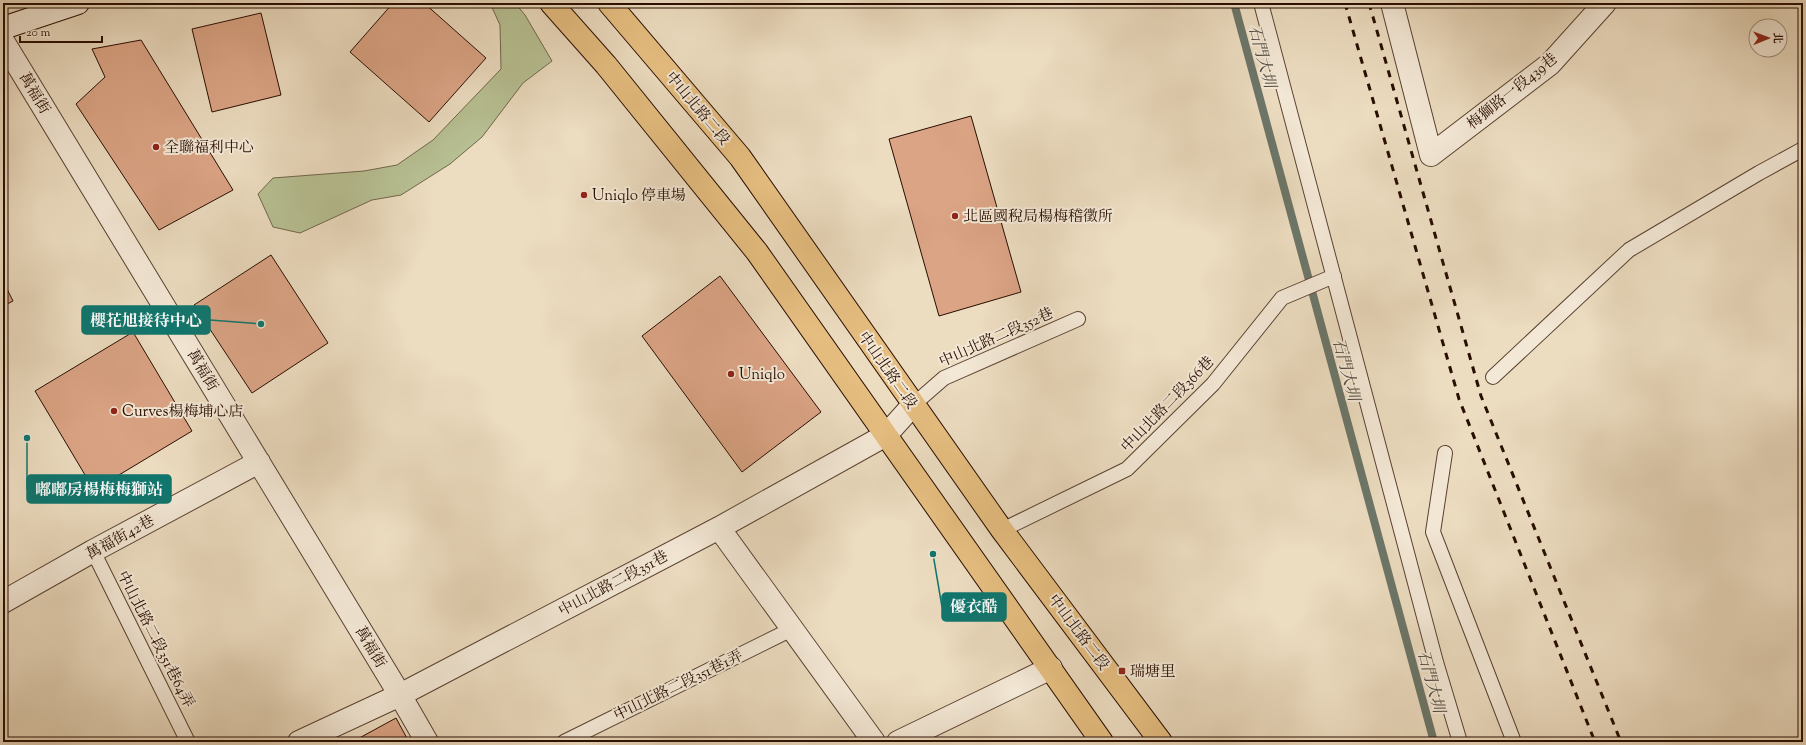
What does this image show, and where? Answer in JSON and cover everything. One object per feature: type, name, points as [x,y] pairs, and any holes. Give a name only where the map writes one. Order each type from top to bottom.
[{"type":"main road","points":[[551,3],[606,65],[757,252],[1102,742]]},
{"type":"main road","name":"中山北路二段","points":[[609,3],[740,157],[1002,530],[1161,742]]},
{"type":"street","points":[[3,28],[78,3]]},
{"type":"street","name":"梅獅路一段439巷","points":[[1392,3],[1431,155],[1550,64],[1604,3]]},
{"type":"street","name":"萬福街","points":[[3,40],[427,742]]},
{"type":"street","name":"中山北路二段351巷","points":[[300,742],[400,695],[719,528],[886,435],[913,405]]},
{"type":"street","name":"萬福街42巷","points":[[3,602],[93,551],[259,462]]},
{"type":"street","points":[[719,528],[874,742]]},
{"type":"street","points":[[898,742],[1051,668]]},
{"type":"lane","points":[[1260,3],[1328,279],[1460,742]]},
{"type":"lane","points":[[1493,377],[1629,250],[1759,173],[1803,149]]},
{"type":"lane","name":"中山北路二段366巷","points":[[1002,530],[1127,469],[1213,384],[1282,298],[1328,279]]},
{"type":"lane","name":"中山北路二段352巷","points":[[913,405],[944,378],[1078,319]]},
{"type":"lane","points":[[1446,453],[1433,532],[1514,742]]},
{"type":"lane","name":"中山北路二段351巷64弄","points":[[93,551],[188,742]]},
{"type":"lane","name":"中山北路二段351巷1弄","points":[[564,742],[792,629]]},
{"type":"green space","points":[[490,3],[515,3],[525,15],[552,61],[523,83],[482,137],[450,164],[401,195],[372,200],[300,233],[273,227],[258,194],[273,178],[364,171],[397,165],[433,140],[501,69],[500,25]]},
{"type":"building","points":[[393,3],[424,3],[486,58],[429,122],[350,52]]},
{"type":"building","points":[[261,13],[281,95],[212,112],[192,29]]},
{"type":"building","name":"全聯福利中心","points":[[141,40],[233,190],[159,230],[76,104],[105,77],[92,49]]},
{"type":"building","name":"北區國稅局楊梅稽徵所","points":[[971,116],[1021,292],[939,316],[889,139]]},
{"type":"building","points":[[271,255],[328,343],[252,393],[194,305]]},
{"type":"building","name":"Uniqlo","points":[[720,276],[821,412],[742,472],[642,336]]},
{"type":"building","points":[[3,281],[13,301],[3,306]]},
{"type":"building","name":"Curves楊梅埔心店","points":[[133,332],[192,431],[94,490],[35,391]]},
{"type":"building","points":[[396,718],[409,742],[352,742]]},
{"type":"waterway","name":"石門大圳","points":[[1234,3],[1434,742]]},
{"type":"railway","points":[[1345,3],[1459,399],[1595,742]]},
{"type":"railway","points":[[1369,3],[1481,396],[1621,742]]},
{"type":"place","name":"全聯福利中心","points":[[156,147]]},
{"type":"place","name":"Uniqlo 停車場","points":[[584,195]]},
{"type":"place","name":"北區國稅局楊梅稽徵所","points":[[955,216]]},
{"type":"place","name":"櫻花旭接待中心","points":[[261,324]]},
{"type":"place","name":"Uniqlo","points":[[731,374]]},
{"type":"place","name":"Curves楊梅埔心店","points":[[114,411]]},
{"type":"place","name":"嘟嘟房楊梅梅獅站","points":[[27,438]]},
{"type":"place","name":"優衣酷","points":[[933,554]]},
{"type":"place","name":"瑞塘里","points":[[1122,671]]}]
